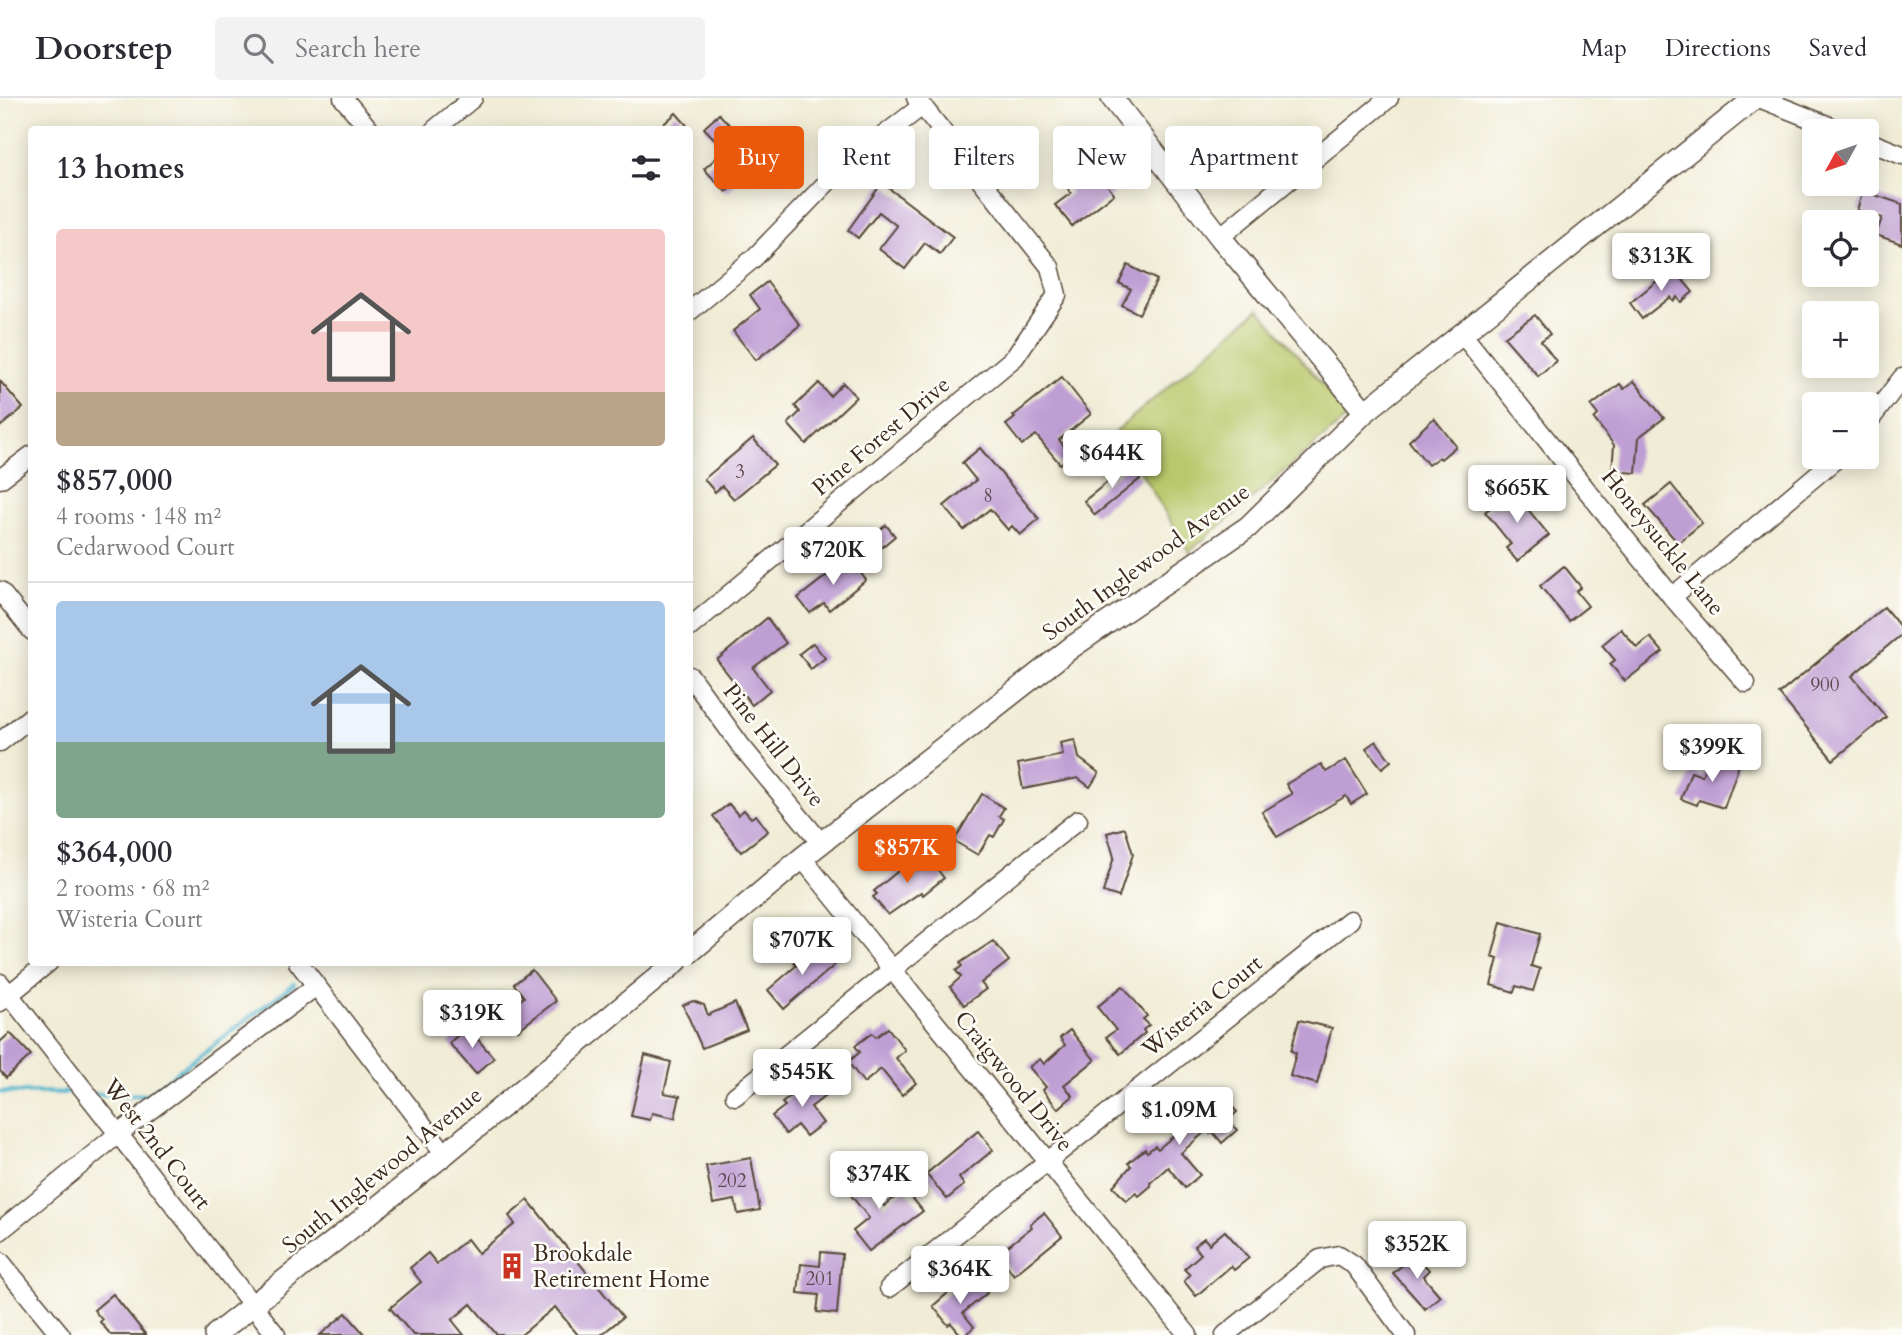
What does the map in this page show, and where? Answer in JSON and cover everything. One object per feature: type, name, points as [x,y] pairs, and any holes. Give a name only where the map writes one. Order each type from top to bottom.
[{"type":"street","points":[[343,98],[367,126]]},
{"type":"street","points":[[439,126],[473,98]]},
{"type":"street","points":[[1112,98],[1220,237],[1366,412]]},
{"type":"street","points":[[1220,237],[1389,98]]},
{"type":"street","points":[[1757,98],[1811,119]]},
{"type":"street","name":"South Inglewood Avenue","points":[[693,949],[802,858],[1072,647],[1248,527],[1366,412],[1757,98]]},
{"type":"street","points":[[693,309],[754,258],[840,169],[919,102]]},
{"type":"street","name":"Pine Forest Drive","points":[[693,625],[1015,357],[1057,295],[1050,267],[919,102]]},
{"type":"street","points":[[1880,147],[1902,156]]},
{"type":"street","name":"Honeysuckle Lane","points":[[1462,335],[1672,597],[1746,683]]},
{"type":"street","points":[[1879,409],[1902,378]]},
{"type":"street","points":[[0,479],[28,458]]},
{"type":"street","points":[[1672,597],[1824,469]]},
{"type":"street","points":[[0,591],[28,626]]},
{"type":"street","name":"Pine Hill Drive","points":[[693,680],[741,746],[822,844]]},
{"type":"street","points":[[0,741],[28,719]]},
{"type":"street","points":[[735,1096],[1078,820]]},
{"type":"street","name":"Craigwood Drive","points":[[802,858],[1188,1335]]},
{"type":"street","name":"Wisteria Court","points":[[889,1288],[1350,920]]},
{"type":"street","points":[[3,993],[44,966]]},
{"type":"street","points":[[301,966],[445,1154]]},
{"type":"street","name":"South Inglewood Avenue","points":[[215,1335],[445,1154],[671,966]]},
{"type":"street","points":[[0,1231],[118,1135],[316,986]]},
{"type":"street","name":"West 2nd Court","points":[[3,993],[83,1089],[276,1335]]},
{"type":"street","points":[[1225,1335],[1320,1259],[1339,1255],[1353,1265],[1406,1335]]},
{"type":"street","points":[[0,1261],[61,1335]]},
{"type":"green space","points":[[1259,309],[1349,416],[1189,552],[1116,431]]},
{"type":"building","points":[[676,113],[687,126],[661,126]]},
{"type":"building","points":[[719,114],[730,126],[714,126],[714,138],[704,128]]},
{"type":"building","points":[[714,160],[714,179],[704,169]]},
{"type":"building","points":[[878,189],[890,189],[953,237],[940,254],[925,243],[905,269],[879,249],[897,226],[879,212],[858,238],[848,230]]},
{"type":"building","points":[[1068,189],[1110,189],[1114,194],[1072,226],[1055,205],[1071,193]]},
{"type":"building","points":[[1861,196],[1878,196],[1902,204],[1902,244],[1879,236],[1882,218],[1879,217],[1879,210],[1857,210]]},
{"type":"building","points":[[1128,265],[1157,280],[1139,314],[1122,305],[1131,289],[1119,283]]},
{"type":"building","points":[[1673,268],[1693,292],[1681,302],[1677,297],[1673,301],[1670,297],[1642,319],[1630,303]]},
{"type":"building","points":[[767,282],[800,325],[756,360],[733,331],[760,309],[750,295]]},
{"type":"building","points":[[1535,315],[1550,334],[1541,341],[1556,361],[1538,376],[1504,337]]},
{"type":"building","points":[[1062,377],[1091,414],[1059,440],[1072,455],[1060,464],[1036,435],[1022,445],[1006,425],[1015,418],[1013,416]]},
{"type":"building","points":[[0,381],[23,408],[0,427]]},
{"type":"building","points":[[1634,381],[1664,418],[1639,437],[1636,473],[1612,471],[1614,445],[1594,419],[1598,415],[1591,406],[1620,384],[1624,389]]},
{"type":"building","points":[[819,383],[830,396],[843,383],[856,397],[806,444],[788,424],[800,412],[795,406]]},
{"type":"building","points":[[1434,418],[1456,446],[1441,459],[1439,457],[1428,465],[1409,441]]},
{"type":"building","points":[[753,438],[775,465],[734,499],[722,486],[715,492],[704,479]]},
{"type":"building","points":[[980,448],[1039,519],[1020,535],[1012,526],[1008,530],[990,509],[964,530],[944,506],[976,480],[962,463]]},
{"type":"building","points":[[1129,465],[1140,479],[1095,515],[1084,501]]},
{"type":"building","points":[[1671,484],[1702,523],[1678,543],[1645,505]]},
{"type":"building","points":[[1512,490],[1549,535],[1517,561],[1506,548],[1511,544],[1485,512]]},
{"type":"building","points":[[886,525],[895,536],[877,551],[868,540]]},
{"type":"building","points":[[849,558],[866,580],[829,610],[824,603],[810,613],[798,598]]},
{"type":"building","points":[[1564,566],[1581,587],[1576,591],[1588,606],[1569,621],[1540,586]]},
{"type":"building","points":[[1884,607],[1902,629],[1902,634],[1852,676],[1886,717],[1833,760],[1779,694]]},
{"type":"building","points":[[767,618],[786,643],[753,668],[770,690],[752,705],[717,660]]},
{"type":"building","points":[[1621,629],[1637,648],[1650,637],[1663,652],[1625,681],[1610,664],[1615,660],[1602,645]]},
{"type":"building","points":[[813,643],[825,658],[811,669],[799,654]]},
{"type":"building","points":[[1075,740],[1079,758],[1099,773],[1090,787],[1078,778],[1023,789],[1018,764],[1063,755],[1060,743]]},
{"type":"building","points":[[1376,741],[1391,761],[1382,768],[1366,748]]},
{"type":"building","points":[[1714,756],[1739,765],[1724,808],[1699,800],[1697,805],[1681,799],[1691,772],[1702,776],[1705,768],[1710,770]]},
{"type":"building","points":[[1346,760],[1367,794],[1351,804],[1346,796],[1277,837],[1262,812],[1292,794],[1286,784],[1321,764],[1326,772]]},
{"type":"building","points":[[982,794],[1004,808],[999,816],[1004,819],[994,837],[990,835],[978,855],[954,841]]},
{"type":"building","points":[[729,804],[738,815],[744,810],[751,818],[756,815],[768,831],[741,852],[713,816]]},
{"type":"building","points":[[1125,828],[1133,854],[1119,897],[1103,892],[1114,857],[1107,833]]},
{"type":"building","points":[[927,856],[944,878],[923,895],[921,892],[888,915],[873,897],[877,894],[874,891],[903,867],[907,872]]},
{"type":"building","points":[[1501,922],[1540,934],[1531,966],[1540,969],[1533,991],[1516,986],[1514,992],[1491,985],[1498,959],[1492,957]]},
{"type":"building","points":[[993,941],[1009,961],[981,983],[986,989],[964,1005],[950,987],[961,977],[956,971],[962,966],[960,963]]},
{"type":"building","points":[[822,946],[837,963],[784,1009],[768,990],[797,965],[794,962],[803,954],[807,958]]},
{"type":"building","points":[[532,970],[556,1001],[518,1030],[504,1013],[524,997],[514,984]]},
{"type":"building","points":[[1123,986],[1147,1016],[1143,1019],[1149,1025],[1143,1030],[1145,1033],[1120,1054],[1106,1037],[1116,1030],[1097,1007]]},
{"type":"building","points":[[693,1001],[704,1005],[708,1015],[735,1003],[747,1030],[702,1048],[683,1005]]},
{"type":"building","points":[[1299,1020],[1332,1028],[1317,1084],[1290,1076],[1296,1053],[1291,1051]]},
{"type":"building","points":[[467,1027],[494,1058],[476,1074],[449,1043]]},
{"type":"building","points":[[888,1028],[905,1050],[896,1058],[916,1083],[902,1095],[881,1069],[864,1083],[848,1062],[860,1052],[855,1046],[872,1033],[876,1037]]},
{"type":"building","points":[[1070,1030],[1095,1060],[1064,1085],[1073,1096],[1058,1109],[1043,1090],[1046,1087],[1029,1067],[1040,1059],[1044,1064],[1065,1045],[1060,1038]]},
{"type":"building","points":[[10,1033],[31,1055],[6,1078],[0,1071],[0,1042]]},
{"type":"building","points":[[645,1055],[671,1062],[664,1093],[680,1096],[675,1118],[652,1113],[650,1120],[631,1116]]},
{"type":"building","points":[[816,1077],[829,1093],[811,1107],[823,1123],[806,1136],[797,1125],[786,1134],[772,1116],[785,1106],[782,1103]]},
{"type":"building","points":[[1216,1088],[1237,1112],[1228,1120],[1237,1130],[1222,1143],[1213,1132],[1210,1134],[1207,1130],[1181,1153],[1200,1175],[1185,1188],[1168,1167],[1139,1196],[1136,1193],[1126,1201],[1113,1186],[1131,1166],[1128,1163],[1145,1149],[1147,1152],[1155,1146],[1158,1149],[1182,1129],[1177,1122]]},
{"type":"building","points":[[978,1131],[993,1150],[959,1178],[964,1185],[947,1199],[926,1174]]},
{"type":"building","points":[[751,1158],[760,1210],[738,1214],[735,1200],[713,1204],[706,1166]]},
{"type":"building","points":[[853,1167],[884,1206],[905,1189],[923,1211],[869,1251],[853,1231],[869,1218],[838,1179]]},
{"type":"building","name":"Brookdale Retirement Home","points":[[528,1200],[623,1317],[601,1335],[578,1335],[555,1307],[521,1335],[497,1335],[471,1304],[452,1320],[464,1335],[413,1335],[390,1308],[421,1282],[410,1268],[428,1253],[437,1264],[467,1239],[478,1253],[515,1224],[509,1216]]},
{"type":"building","points":[[1044,1213],[1062,1236],[1014,1275],[998,1254],[1032,1227],[1030,1224]]},
{"type":"building","points":[[1225,1231],[1249,1258],[1234,1270],[1231,1266],[1196,1296],[1184,1281],[1190,1275],[1184,1269],[1201,1254],[1194,1246],[1204,1238],[1209,1244]]},
{"type":"building","points":[[821,1252],[842,1254],[837,1314],[817,1312],[819,1295],[798,1293],[801,1264],[820,1266]]},
{"type":"building","points":[[1415,1254],[1429,1270],[1423,1276],[1440,1296],[1425,1309],[1393,1273]]},
{"type":"building","points":[[975,1278],[987,1293],[963,1313],[974,1327],[961,1335],[951,1323],[948,1325],[933,1306],[956,1286],[960,1291]]},
{"type":"building","points":[[113,1294],[146,1335],[111,1335],[100,1322],[102,1320],[94,1310]]},
{"type":"building","points":[[346,1313],[365,1335],[320,1335]]},
{"type":"waterway","points":[[94,1094],[147,1095],[294,984]]},
{"type":"waterway","points":[[0,1092],[78,1093]]},
{"type":"place","name":"Brookdale Retirement Home","points":[[512,1266]]}]
